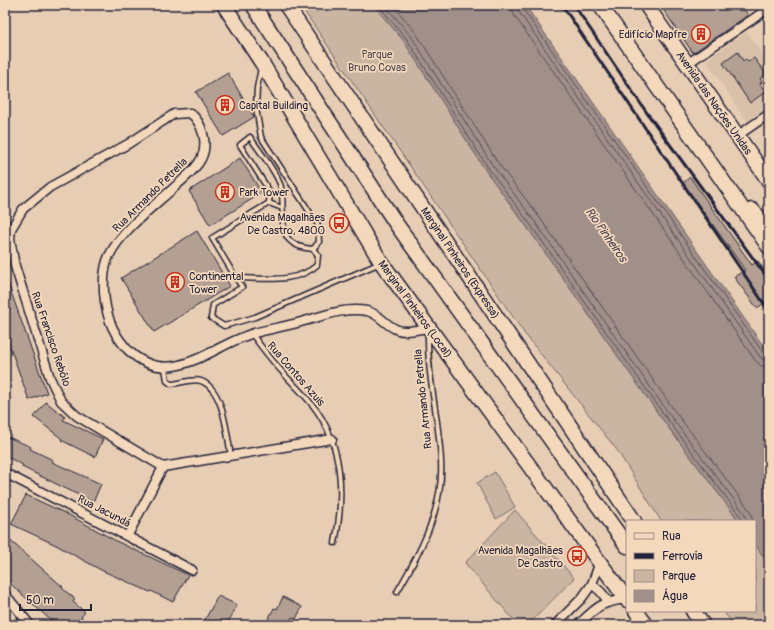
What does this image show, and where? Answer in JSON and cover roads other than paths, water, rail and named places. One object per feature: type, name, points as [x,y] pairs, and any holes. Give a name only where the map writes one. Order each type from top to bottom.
[{"type":"highway","name":"Marginal Pinheiros (Local)","points":[[224,5],[262,63],[381,262],[626,598]]},
{"type":"highway","points":[[253,5],[397,225],[626,545]]},
{"type":"highway","name":"Marginal Pinheiros (Expressa)","points":[[286,5],[633,520]]},
{"type":"highway","points":[[600,5],[769,247]]},
{"type":"highway","points":[[607,5],[626,43]]},
{"type":"highway","name":"Avenida das Nações Unidas","points":[[646,5],[769,181]]},
{"type":"highway","points":[[720,176],[769,228]]},
{"type":"highway","points":[[637,612],[646,625]]},
{"type":"highway","points":[[694,612],[703,625]]},
{"type":"street","points":[[688,64],[769,8]]},
{"type":"street","name":"Rua Armando Petrella","points":[[162,122],[174,114],[190,113],[197,118],[202,128],[205,144],[202,159],[190,173],[133,226],[108,257],[104,294],[107,318],[117,339],[131,353],[145,361],[165,368],[184,365],[252,334],[332,313],[351,310],[368,312],[378,316],[398,330],[406,331],[428,328]]},
{"type":"street","points":[[737,136],[769,114]]},
{"type":"street","name":"Rua Francisco Rebôlo","points":[[162,122],[128,144],[50,187],[23,209],[11,229],[10,239],[17,274],[50,378],[61,401],[77,416],[162,467]]},
{"type":"street","points":[[128,535],[162,467],[332,439]]},
{"type":"street","name":"Rua Jacundá","points":[[5,473],[128,535],[192,570]]},
{"type":"street","points":[[555,625],[582,598],[592,584],[600,562]]},
{"type":"street","points":[[592,584],[608,601]]},
{"type":"street","points":[[5,594],[30,625]]},
{"type":"street","points":[[578,625],[598,607],[608,601],[626,599]]},
{"type":"lane","points":[[262,63],[257,88],[256,108],[261,137],[318,225],[319,242],[313,249]]},
{"type":"lane","points":[[236,278],[295,277],[309,272],[317,264],[318,255],[313,249],[303,248],[293,243],[284,234],[282,222],[281,187],[250,137],[240,145],[270,192],[269,203]]},
{"type":"lane","points":[[269,203],[282,208]]},
{"type":"lane","points":[[269,203],[212,238],[242,288],[213,305],[211,318],[224,326],[255,317],[381,262]]},
{"type":"lane","name":"Rua Armando Petrella","points":[[397,592],[430,528],[440,484],[442,462],[431,389],[428,328]]},
{"type":"lane","name":"Rua Contos Azuis","points":[[252,334],[272,361],[316,410],[332,439],[338,461],[341,493],[339,522],[335,543]]},
{"type":"lane","points":[[165,368],[167,381],[170,384],[200,380],[209,385],[215,392],[221,405],[231,456]]},
{"type":"water","name":"Rio Pinheiros","points":[[373,5],[525,5],[769,354],[769,565],[756,546],[756,520],[738,520],[662,419],[486,171],[403,40]]},
{"type":"railway","points":[[562,5],[769,311]]},
{"type":"railway","points":[[574,5],[647,113],[769,280]]},
{"type":"place","name":"Edifício Mapfre","points":[[701,34]]},
{"type":"place","name":"Capital Building","points":[[225,105]]},
{"type":"place","name":"Park Tower","points":[[225,192]]},
{"type":"place","name":"Avenida Magalhães De Castro, 4800","points":[[339,223]]},
{"type":"place","name":"Continental Tower","points":[[175,282]]},
{"type":"place","name":"Avenida Magalhães De Castro","points":[[577,556]]},
{"type":"park label","name":"Parque Bruno Covas","points":[[377,60]]}]
